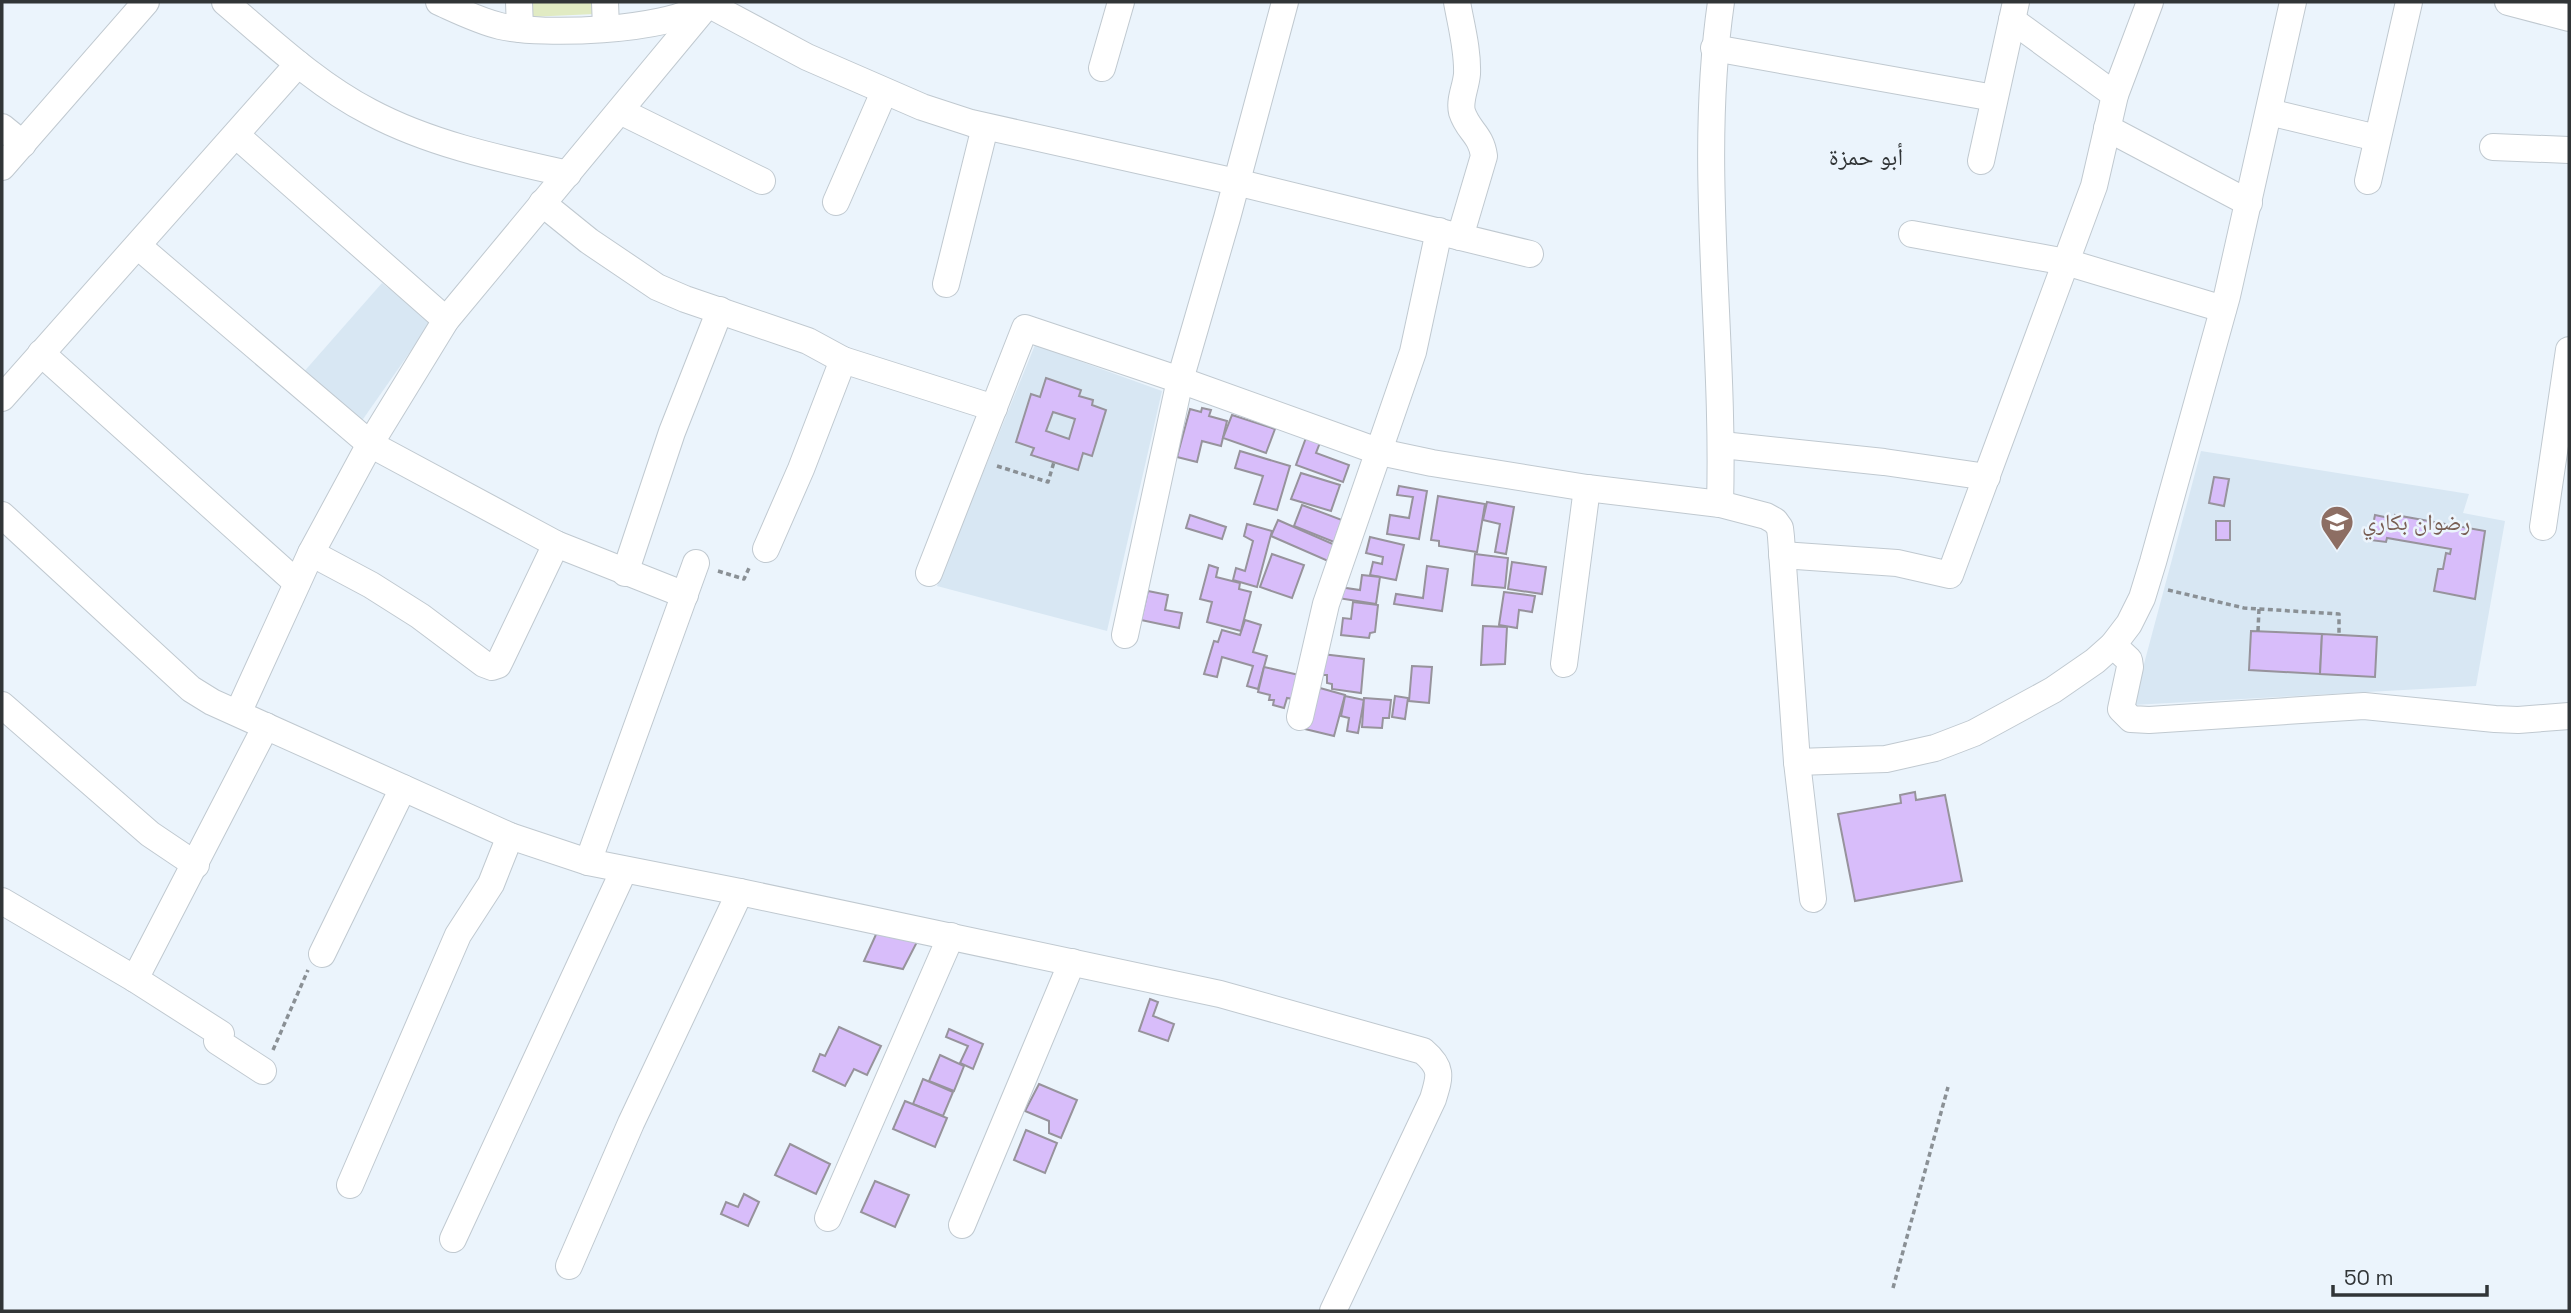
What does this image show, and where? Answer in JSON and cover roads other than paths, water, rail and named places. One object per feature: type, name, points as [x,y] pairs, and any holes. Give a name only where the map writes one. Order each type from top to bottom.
[{"type":"street","points":[[2,167],[146,2]]},
{"type":"street","points":[[225,2],[298,64],[369,111],[470,150],[568,174]]},
{"type":"street","points":[[439,2],[478,19],[541,31],[656,23],[692,13],[709,3]]},
{"type":"street","points":[[519,2],[520,29]]},
{"type":"street","points":[[605,2],[606,28]]},
{"type":"street","points":[[1102,68],[1121,2]]},
{"type":"street","points":[[1125,635],[1180,380],[1285,2]]},
{"type":"street","points":[[1300,717],[1326,604],[1380,452],[1450,234],[1484,156],[1483,143],[1468,124],[1462,111],[1466,74],[1465,45],[1457,2]]},
{"type":"street","points":[[1720,504],[1722,445],[1710,112],[1714,48],[1721,2]]},
{"type":"street","points":[[1782,555],[1897,563],[1950,575],[2094,186],[2115,95],[2150,2]]},
{"type":"street","points":[[1797,762],[1886,759],[1935,748],[1974,733],[2053,690],[2095,661],[2113,645],[2129,624],[2146,585],[2223,309],[2293,2]]},
{"type":"street","points":[[2368,181],[2409,2]]},
{"type":"street","points":[[2508,2],[2569,18]]},
{"type":"street","points":[[709,3],[807,57],[884,92],[985,127],[1236,182],[1530,254]]},
{"type":"street","points":[[238,713],[311,554],[370,444],[446,320],[709,3]]},
{"type":"street","points":[[1981,161],[2014,11],[2115,95]]},
{"type":"street","points":[[1714,48],[1994,98]]},
{"type":"street","points":[[2,398],[298,64]]},
{"type":"street","points":[[836,202],[884,92]]},
{"type":"street","points":[[620,111],[762,181]]},
{"type":"street","points":[[2269,112],[2377,138]]},
{"type":"street","points":[[2,127],[23,144]]},
{"type":"street","points":[[946,284],[985,127]]},
{"type":"street","points":[[2107,128],[2249,203]]},
{"type":"street","points":[[236,135],[446,320]]},
{"type":"street","points":[[2493,147],[2569,150]]},
{"type":"street","points":[[542,203],[589,241],[657,287],[808,341],[844,360],[994,408]]},
{"type":"street","points":[[1912,234],[2066,262],[2223,309]]},
{"type":"street","points":[[138,246],[370,444],[556,544],[685,595]]},
{"type":"street","points":[[625,573],[672,432],[720,310]]},
{"type":"street","points":[[929,573],[1026,328],[1380,452],[1587,488],[1720,504],[1766,516],[1780,528],[1797,762],[1814,899]]},
{"type":"street","points":[[2543,527],[2561,460],[2569,350]]},
{"type":"street","points":[[41,353],[297,583]]},
{"type":"street","points":[[766,549],[844,360]]},
{"type":"street","points":[[1722,445],[1884,462],[1987,477]]},
{"type":"street","points":[[1563,664],[1587,488]]},
{"type":"street","points":[[2,515],[191,689],[212,702],[510,836],[588,862],[1220,994],[1423,1051],[1436,1062],[1439,1077],[1433,1099],[1334,1311]]},
{"type":"street","points":[[311,554],[390,597],[492,667],[498,665],[556,544]]},
{"type":"street","points":[[588,862],[696,564]]},
{"type":"street","points":[[2113,645],[2129,660],[2121,709],[2131,719],[2364,706],[2495,719],[2569,716]]},
{"type":"street","points":[[2,705],[150,834],[196,865]]},
{"type":"street","points":[[135,979],[266,726]]},
{"type":"street","points":[[322,954],[403,789]]},
{"type":"street","points":[[350,1185],[447,958],[458,935],[491,884],[510,836]]},
{"type":"street","points":[[453,1239],[624,870]]},
{"type":"street","points":[[569,1266],[631,1123],[740,892]]},
{"type":"street","points":[[2,901],[135,979],[220,1034],[217,1041],[263,1071]]},
{"type":"street","points":[[828,1218],[950,936]]},
{"type":"street","points":[[962,1225],[1072,961]]},
{"type":"place","name":"رضوان بكاري","points":[[2337,552]]},
{"type":"district","name":"أبو حمزة","points":[[1866,157]]}]
